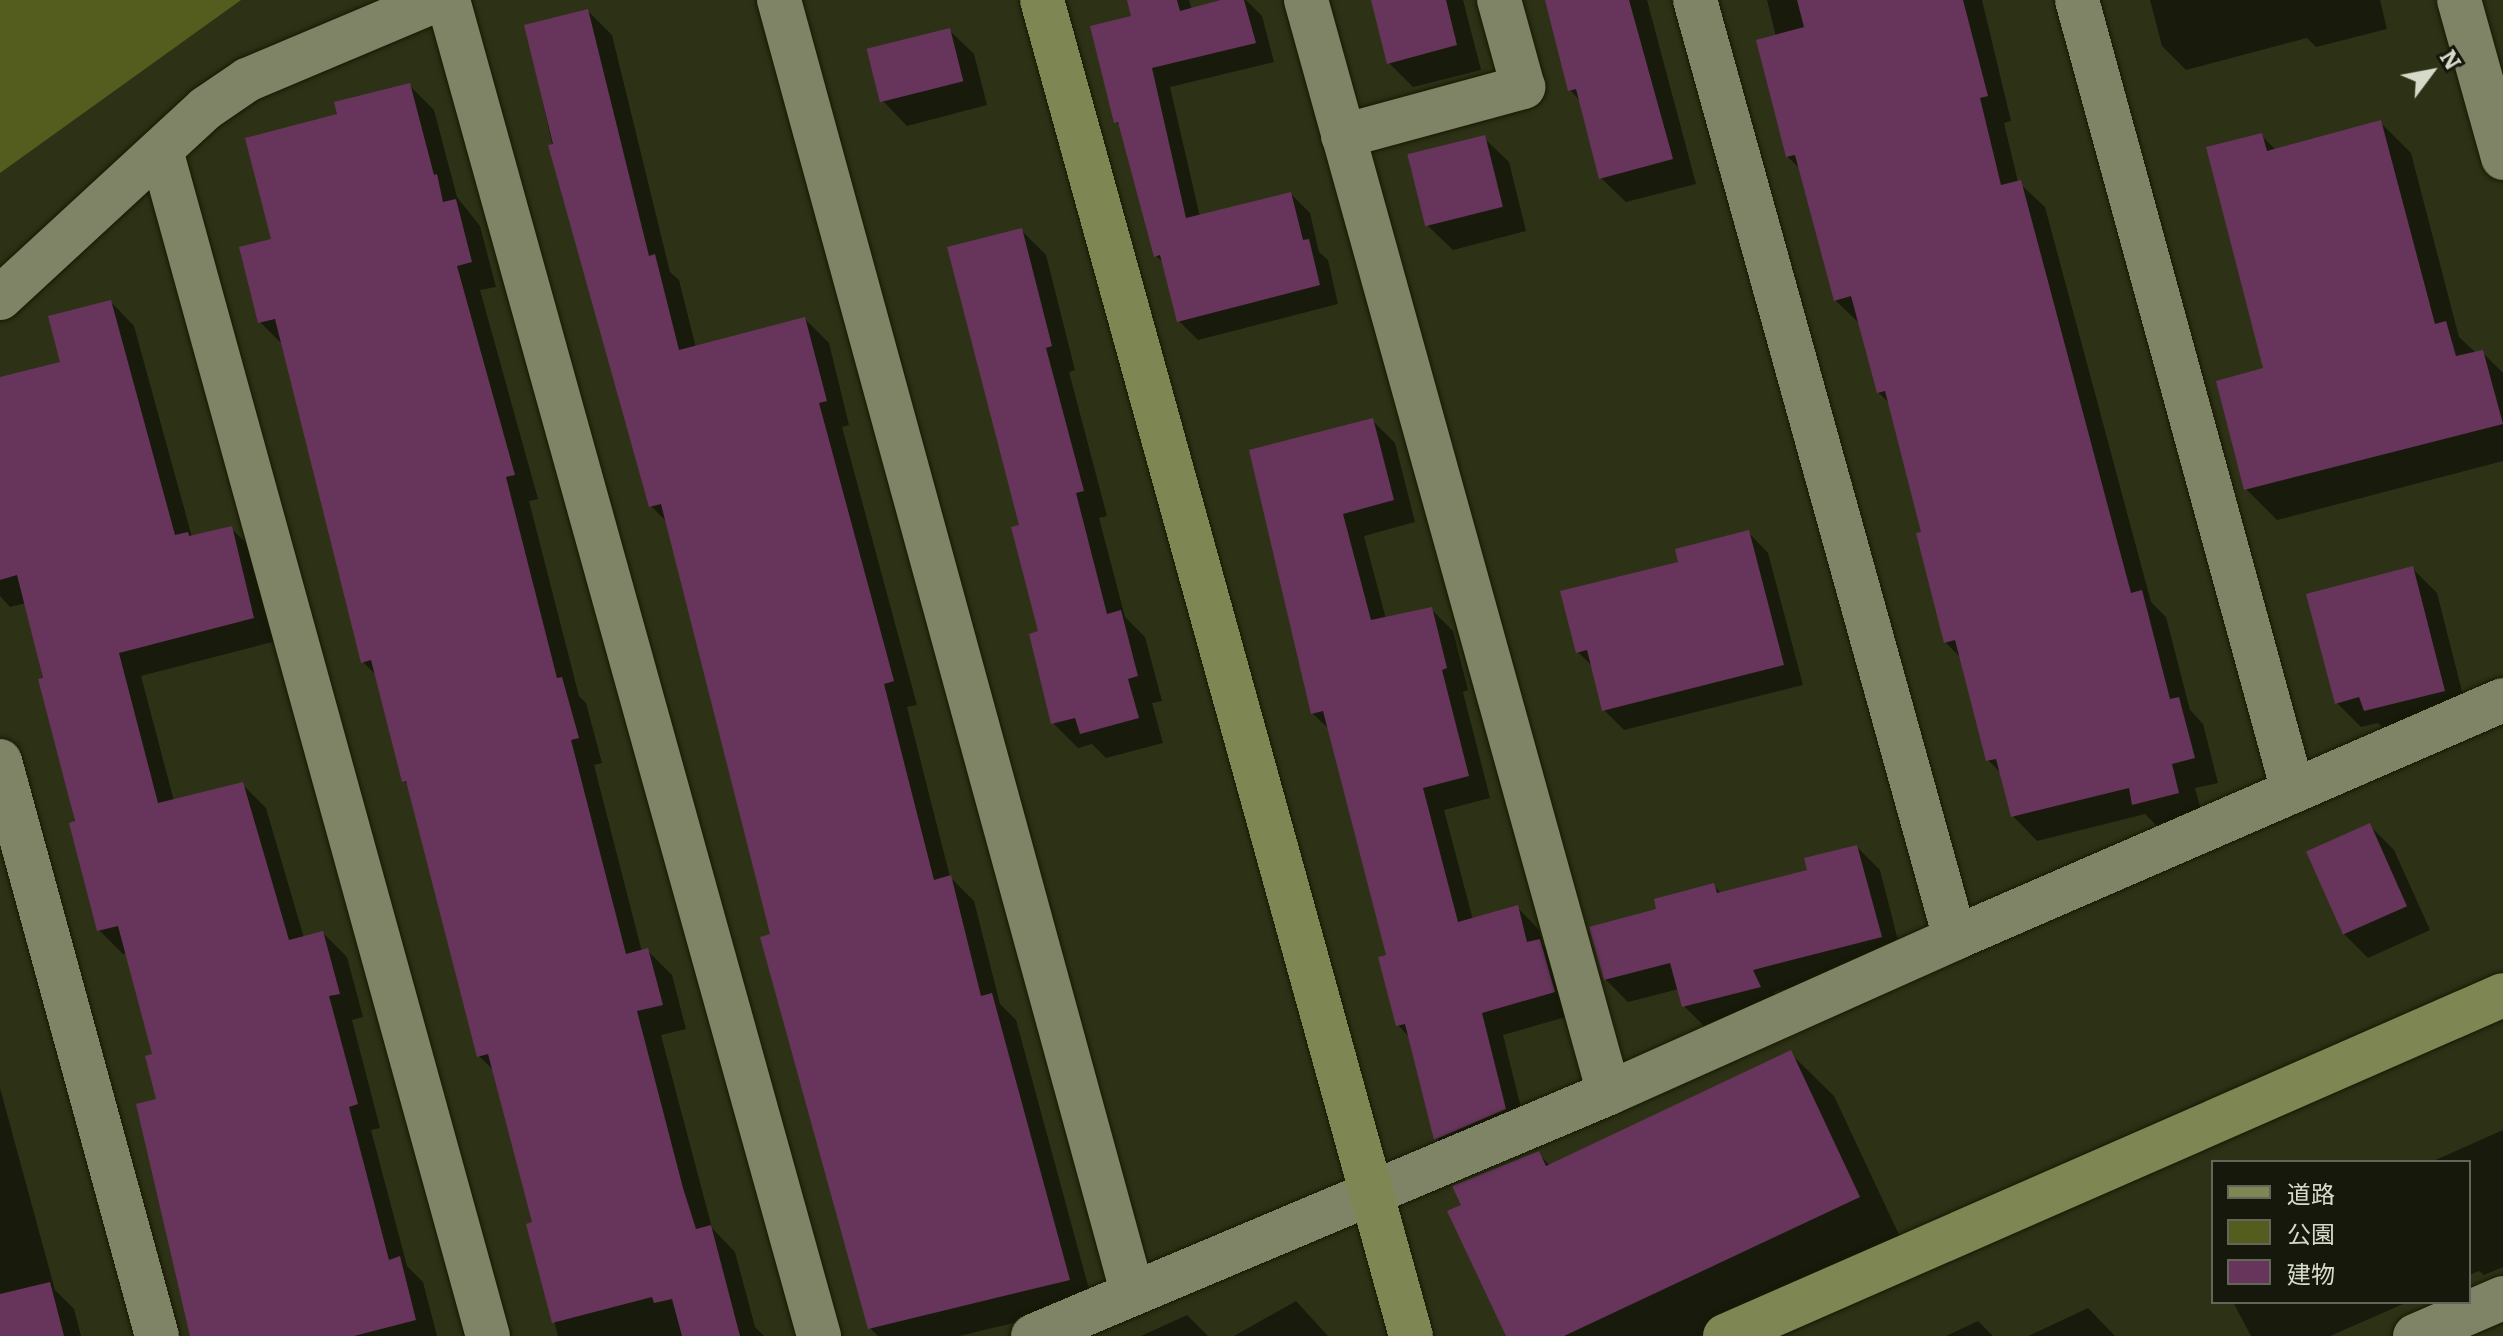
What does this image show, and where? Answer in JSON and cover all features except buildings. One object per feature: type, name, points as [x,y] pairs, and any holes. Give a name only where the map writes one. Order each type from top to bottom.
[{"type":"street","points":[[0,298],[206,108],[247,80],[436,0]]},
{"type":"street","points":[[448,0],[819,1336]]},
{"type":"street","points":[[779,0],[1132,1291]]},
{"type":"street","points":[[1042,0],[1411,1336]]},
{"type":"street","points":[[1306,0],[1609,1093]]},
{"type":"street","points":[[1343,136],[1523,87],[1499,0]]},
{"type":"street","points":[[1695,0],[1955,938]]},
{"type":"street","points":[[2077,0],[2293,791]]},
{"type":"street","points":[[2459,0],[2503,158]]},
{"type":"street","points":[[161,150],[488,1336]]},
{"type":"street","points":[[1033,1336],[1132,1291],[1609,1093],[1955,938],[2503,700]]},
{"type":"street","points":[[0,761],[157,1336]]},
{"type":"street","points":[[1725,1336],[2503,995]]},
{"type":"street","points":[[2430,1333],[2503,1298]]},
{"type":"green space","points":[[0,0],[241,0],[0,173]]}]
